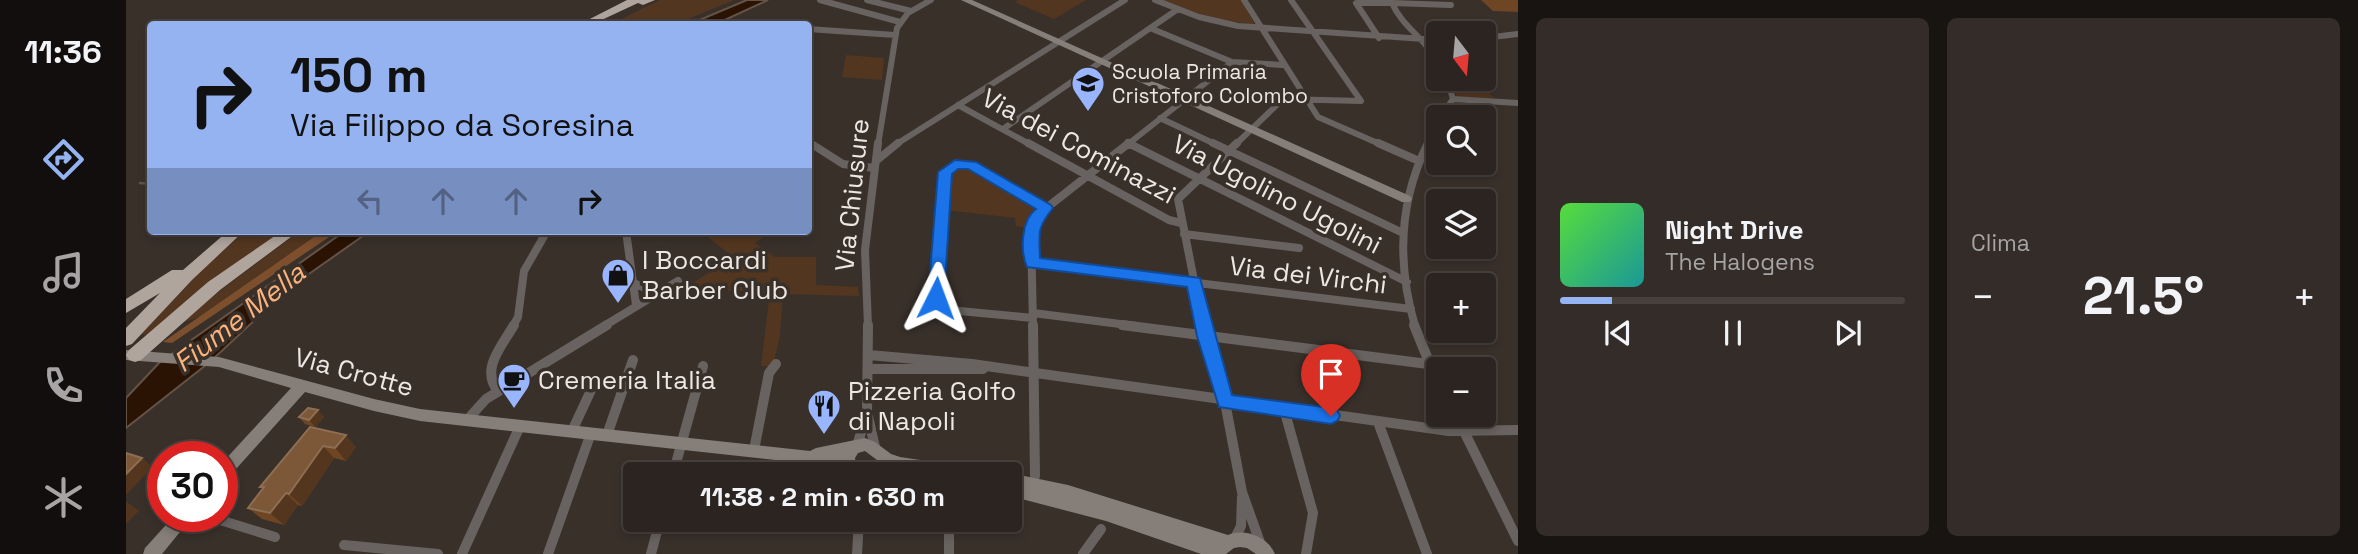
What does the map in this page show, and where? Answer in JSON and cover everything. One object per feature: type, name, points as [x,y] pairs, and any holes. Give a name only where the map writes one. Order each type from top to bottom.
[{"type":"highway","points":[[593,21],[644,1]]},
{"type":"highway","points":[[609,21],[644,1]]},
{"type":"highway","points":[[126,307],[162,286],[232,235]]},
{"type":"highway","points":[[137,355],[214,286],[286,235]]},
{"type":"highway","points":[[126,339],[222,243]]},
{"type":"street","points":[[820,0],[900,22]]},
{"type":"street","points":[[867,0],[880,1],[911,11]]},
{"type":"street","name":"Via Chiusure","points":[[855,447],[867,412],[869,355],[865,250],[895,35],[900,22],[911,11],[931,0]]},
{"type":"street","points":[[965,0],[1406,199]]},
{"type":"street","points":[[812,145],[843,164],[875,165],[895,145],[1125,0]]},
{"type":"street","points":[[1155,0],[1222,23],[1424,41]]},
{"type":"street","points":[[1244,0],[1313,113],[1323,120],[1419,161]]},
{"type":"street","points":[[1265,551],[1242,492],[1225,402],[1205,336],[1178,199],[1283,99],[1361,101],[1291,0]]},
{"type":"street","points":[[1379,38],[1356,3],[1390,1],[1451,5]]},
{"type":"street","points":[[1390,1],[1398,16],[1426,44]]},
{"type":"street","points":[[1003,129],[1178,9]]},
{"type":"street","points":[[1150,28],[1232,62],[1283,65]]},
{"type":"street","points":[[812,29],[895,35]]},
{"type":"street","points":[[1496,37],[1518,34]]},
{"type":"street","points":[[1035,476],[1031,230],[1035,217],[1232,62]]},
{"type":"street","points":[[1451,91],[1453,99]]},
{"type":"street","points":[[1453,99],[1518,103]]},
{"type":"street","points":[[1449,105],[1453,99]]},
{"type":"street","name":"Via dei Cominazzi","points":[[958,105],[1169,220],[1181,223]]},
{"type":"street","points":[[1160,118],[1403,233]]},
{"type":"street","name":"Via Ugolino Ugolini","points":[[1128,143],[1407,282]]},
{"type":"street","points":[[878,150],[895,145]]},
{"type":"street","points":[[1426,147],[1406,199],[1403,233],[1411,309],[1426,358]]},
{"type":"street","points":[[1046,208],[971,165],[949,167],[945,172],[936,298],[949,310],[1033,316],[1426,364]]},
{"type":"street","points":[[1184,234],[1299,247]]},
{"type":"street","points":[[498,391],[488,377],[489,369],[518,317],[524,271],[545,235]]},
{"type":"street","points":[[627,235],[636,305]]},
{"type":"street","name":"Via dei Virchi","points":[[1033,263],[1411,309]]},
{"type":"street","points":[[467,420],[478,405],[498,391],[678,281]]},
{"type":"street","points":[[634,283],[657,294]]},
{"type":"street","name":"Via Crotte","points":[[137,355],[219,362],[400,411],[754,450],[802,456],[821,462]]},
{"type":"street","points":[[869,355],[933,359],[1378,422],[1464,430],[1518,430]]},
{"type":"street","points":[[607,435],[634,360]]},
{"type":"street","points":[[754,450],[768,373],[776,363]]},
{"type":"street","points":[[676,462],[703,366]]},
{"type":"street","points":[[869,369],[992,369]]},
{"type":"street","points":[[238,456],[302,385]]},
{"type":"street","points":[[572,431],[589,386]]},
{"type":"street","points":[[1284,409],[1313,513],[1306,554]]},
{"type":"street","name":"Via Chiusure","points":[[867,412],[879,452]]},
{"type":"street","points":[[1378,422],[1427,554]]},
{"type":"street","points":[[462,554],[520,426]]},
{"type":"street","points":[[1462,427],[1518,541]]},
{"type":"street","points":[[548,554],[591,433]]},
{"type":"street","points":[[849,462],[847,457],[855,447]]},
{"type":"street","name":"Via Crotte","points":[[802,456],[855,447],[879,452]]},
{"type":"street","points":[[879,452],[882,462]]},
{"type":"street","points":[[879,452],[902,462]]},
{"type":"street","points":[[1022,482],[1068,492],[1224,548]]},
{"type":"street","points":[[1022,492],[1140,524],[1207,548],[1224,548],[1243,539],[1265,551]]},
{"type":"street","points":[[1224,548],[1241,526],[1242,492]]},
{"type":"street","points":[[238,526],[275,537]]},
{"type":"street","points":[[1083,554],[1101,529]]},
{"type":"street","points":[[151,554],[171,532]]},
{"type":"street","points":[[651,554],[657,532]]},
{"type":"street","points":[[857,554],[858,532]]},
{"type":"street","points":[[949,532],[950,554]]},
{"type":"street","points":[[344,545],[438,554]]},
{"type":"shaded area","points":[[660,0],[734,0],[683,21],[617,21]]},
{"type":"shaded area","points":[[1086,0],[1054,19],[1015,2]]},
{"type":"shaded area","points":[[1161,0],[1241,0],[1255,25],[1212,18]]},
{"type":"shaded area","points":[[846,55],[884,58],[882,80],[842,77]]},
{"type":"shaded area","points":[[1455,91],[1487,91],[1494,98],[1457,97]]},
{"type":"shaded area","points":[[952,168],[971,168],[1040,208],[1031,217],[1027,228],[1016,226],[1015,218],[946,210],[948,174]]},
{"type":"shaded area","points":[[241,235],[278,235],[149,335],[141,334],[203,269]]},
{"type":"shaded area","points":[[295,235],[316,235],[199,317],[184,322],[183,319]]},
{"type":"shaded area","points":[[317,235],[332,235],[172,343],[163,342]]},
{"type":"shaded area","points":[[705,235],[766,235],[755,243],[775,257],[816,257],[816,285],[858,287],[859,296],[783,294],[780,335],[773,367],[761,366],[770,292],[682,290],[733,257]]},
{"type":"water","points":[[747,0],[768,0],[722,21],[697,21]]},
{"type":"water","name":"Fiume Mella","points":[[339,235],[364,235],[306,276],[253,303],[251,315],[259,316],[211,361],[126,428],[126,398],[159,363]]},
{"type":"building","points":[[308,408],[318,410],[309,420],[299,417]]},
{"type":"building","points":[[310,427],[346,435],[335,448],[323,446],[289,494],[286,493],[270,513],[248,508],[264,487],[260,487]]},
{"type":"building","points":[[126,453],[142,458],[126,474]]},
{"type":"waterway","points":[[140,183],[147,184]]},
{"type":"place","name":"Scuola Primaria Cristoforo Colombo","points":[[1088,113]]},
{"type":"place","name":"I Boccardi Barber Club","points":[[618,305]]},
{"type":"place","name":"Cremeria Italia","points":[[514,410]]},
{"type":"place","name":"Pizzeria Golfo di Napoli","points":[[824,436]]},
{"type":"route","points":[[936,298],[945,172],[955,164],[971,165],[1046,208],[1035,217],[1031,230],[1033,263],[1194,282],[1205,336],[1225,402],[1331,416]]}]
